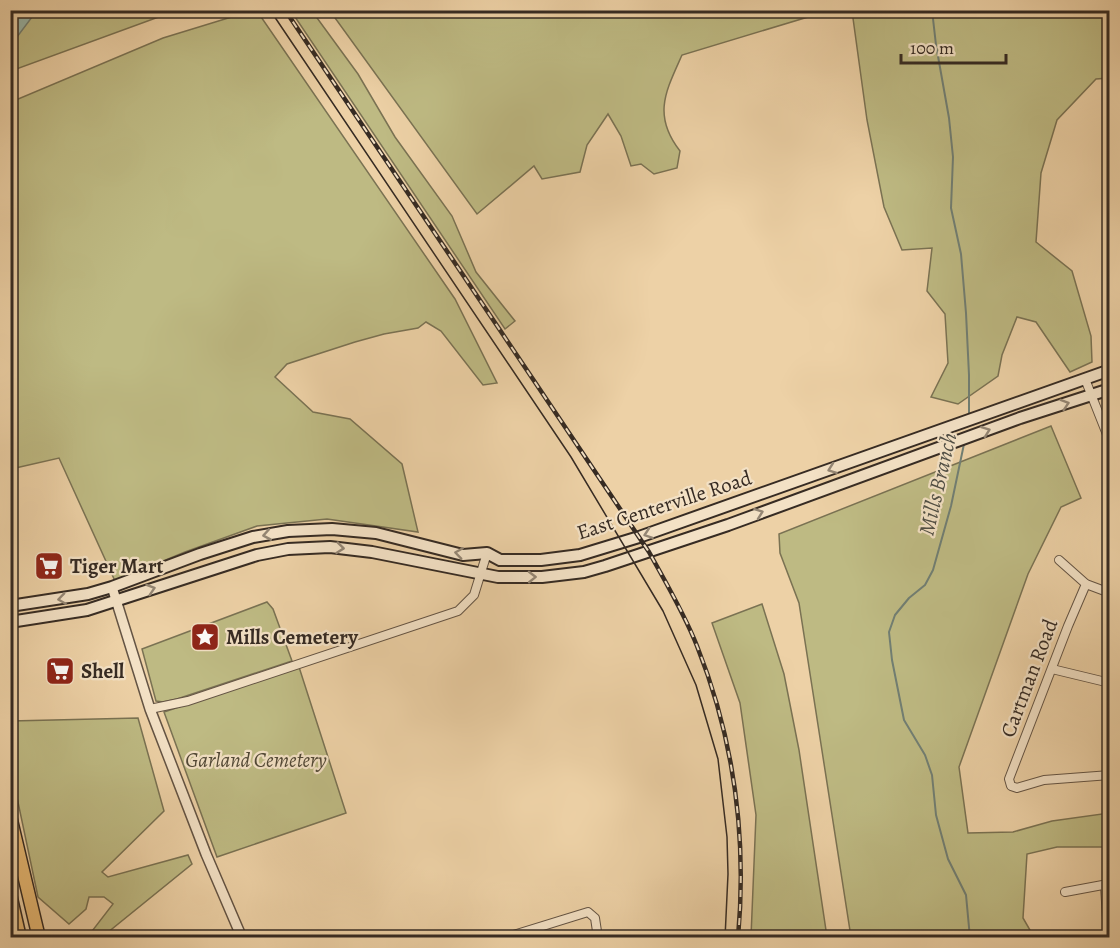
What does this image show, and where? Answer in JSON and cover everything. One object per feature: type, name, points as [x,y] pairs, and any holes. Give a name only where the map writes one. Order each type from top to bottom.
[{"type":"main road","name":"East Centerville Road","points":[[10,606],[71,597],[112,587],[253,537],[288,531],[332,529],[376,533],[463,555],[487,553],[500,560],[580,555],[623,543],[1110,370]]},
{"type":"main road","name":"East Centerville Road","points":[[10,622],[87,610],[257,555],[288,549],[330,547],[372,552],[498,578],[565,574],[605,566],[728,525],[1020,418],[1110,389]]},
{"type":"main road","points":[[851,462],[857,478]]},
{"type":"main road","points":[[722,508],[728,525]]},
{"type":"main road","points":[[558,558],[565,574]]},
{"type":"main road","points":[[10,816],[39,938]]},
{"type":"main road","points":[[10,894],[20,938]]},
{"type":"street","points":[[1085,379],[1110,442]]},
{"type":"street","points":[[150,709],[188,701],[458,611],[474,595],[487,553]]},
{"type":"street","points":[[1059,560],[1086,584],[1110,593]]},
{"type":"street","name":"Cartman Road","points":[[1086,584],[1009,779],[1011,786],[1017,788],[1044,780],[1110,775]]},
{"type":"street","points":[[112,587],[150,709],[206,854],[242,938]]},
{"type":"street","points":[[1052,669],[1110,683]]},
{"type":"street","points":[[1065,892],[1107,884],[1108,938]]},
{"type":"street","points":[[504,938],[588,912],[595,918],[598,938]]},
{"type":"green space","points":[[11,11],[175,11],[11,71]]},
{"type":"green space","points":[[257,11],[455,299],[497,383],[483,385],[441,331],[426,322],[418,328],[384,334],[287,364],[275,377],[313,412],[350,419],[402,464],[418,532],[327,519],[257,526],[115,581],[59,458],[11,469],[11,102],[163,38]]},
{"type":"green space","points":[[291,11],[312,11],[358,74],[395,137],[452,216],[476,272],[515,321],[505,329]]},
{"type":"green space","points":[[330,11],[828,11],[682,55],[667,92],[664,114],[671,138],[680,151],[677,168],[654,174],[641,164],[631,166],[621,136],[608,114],[587,145],[580,172],[542,179],[534,166],[477,214]]},
{"type":"green space","points":[[852,11],[1109,11],[1109,78],[1096,79],[1057,120],[1041,173],[1036,242],[1072,271],[1091,336],[1092,362],[1070,372],[1036,322],[1017,317],[1002,355],[998,376],[958,404],[931,397],[948,363],[945,314],[927,291],[932,248],[902,250],[884,207],[867,120]]},
{"type":"green space","points":[[1051,426],[1081,498],[1061,507],[1028,574],[959,767],[968,833],[1013,832],[1052,821],[1109,813],[1109,847],[1057,847],[1027,854],[1023,918],[1034,937],[851,937],[799,603],[780,553],[779,534]]},
{"type":"green space","points":[[267,602],[273,609],[292,661],[177,699],[156,701],[142,649]]},
{"type":"green space","points":[[762,604],[784,674],[799,750],[827,937],[751,937],[756,815],[740,703],[712,623]]},
{"type":"green space","name":"Garland Cemetery","points":[[299,667],[346,813],[217,857],[164,712]]},
{"type":"green space","points":[[138,718],[164,811],[102,872],[108,877],[188,855],[192,864],[102,937],[90,937],[89,935],[113,904],[104,897],[89,897],[86,909],[69,924],[38,897],[15,788],[11,721]]},
{"type":"shaded area","points":[[12,11],[40,11],[32,17],[11,45]]},
{"type":"waterway","name":"Mills Branch","points":[[932,10],[953,157],[951,208],[961,254],[966,313],[969,417]]},
{"type":"waterway","name":"Mills Branch","points":[[964,444],[951,506],[933,570],[925,585],[909,598],[895,615],[889,632],[904,720],[925,755],[932,775],[936,815],[948,859],[966,895],[970,938]]},
{"type":"tram line","points":[[270,10],[571,457],[663,611],[696,685],[718,759],[727,837],[725,938]]},
{"type":"railway","points":[[285,10],[649,552],[686,622],[710,681],[729,753],[735,789],[741,863],[738,938]]},
{"type":"place","name":"Tiger Mart","points":[[49,566]]},
{"type":"place","name":"Mills Cemetery","points":[[205,637]]},
{"type":"place","name":"Shell","points":[[60,671]]}]
